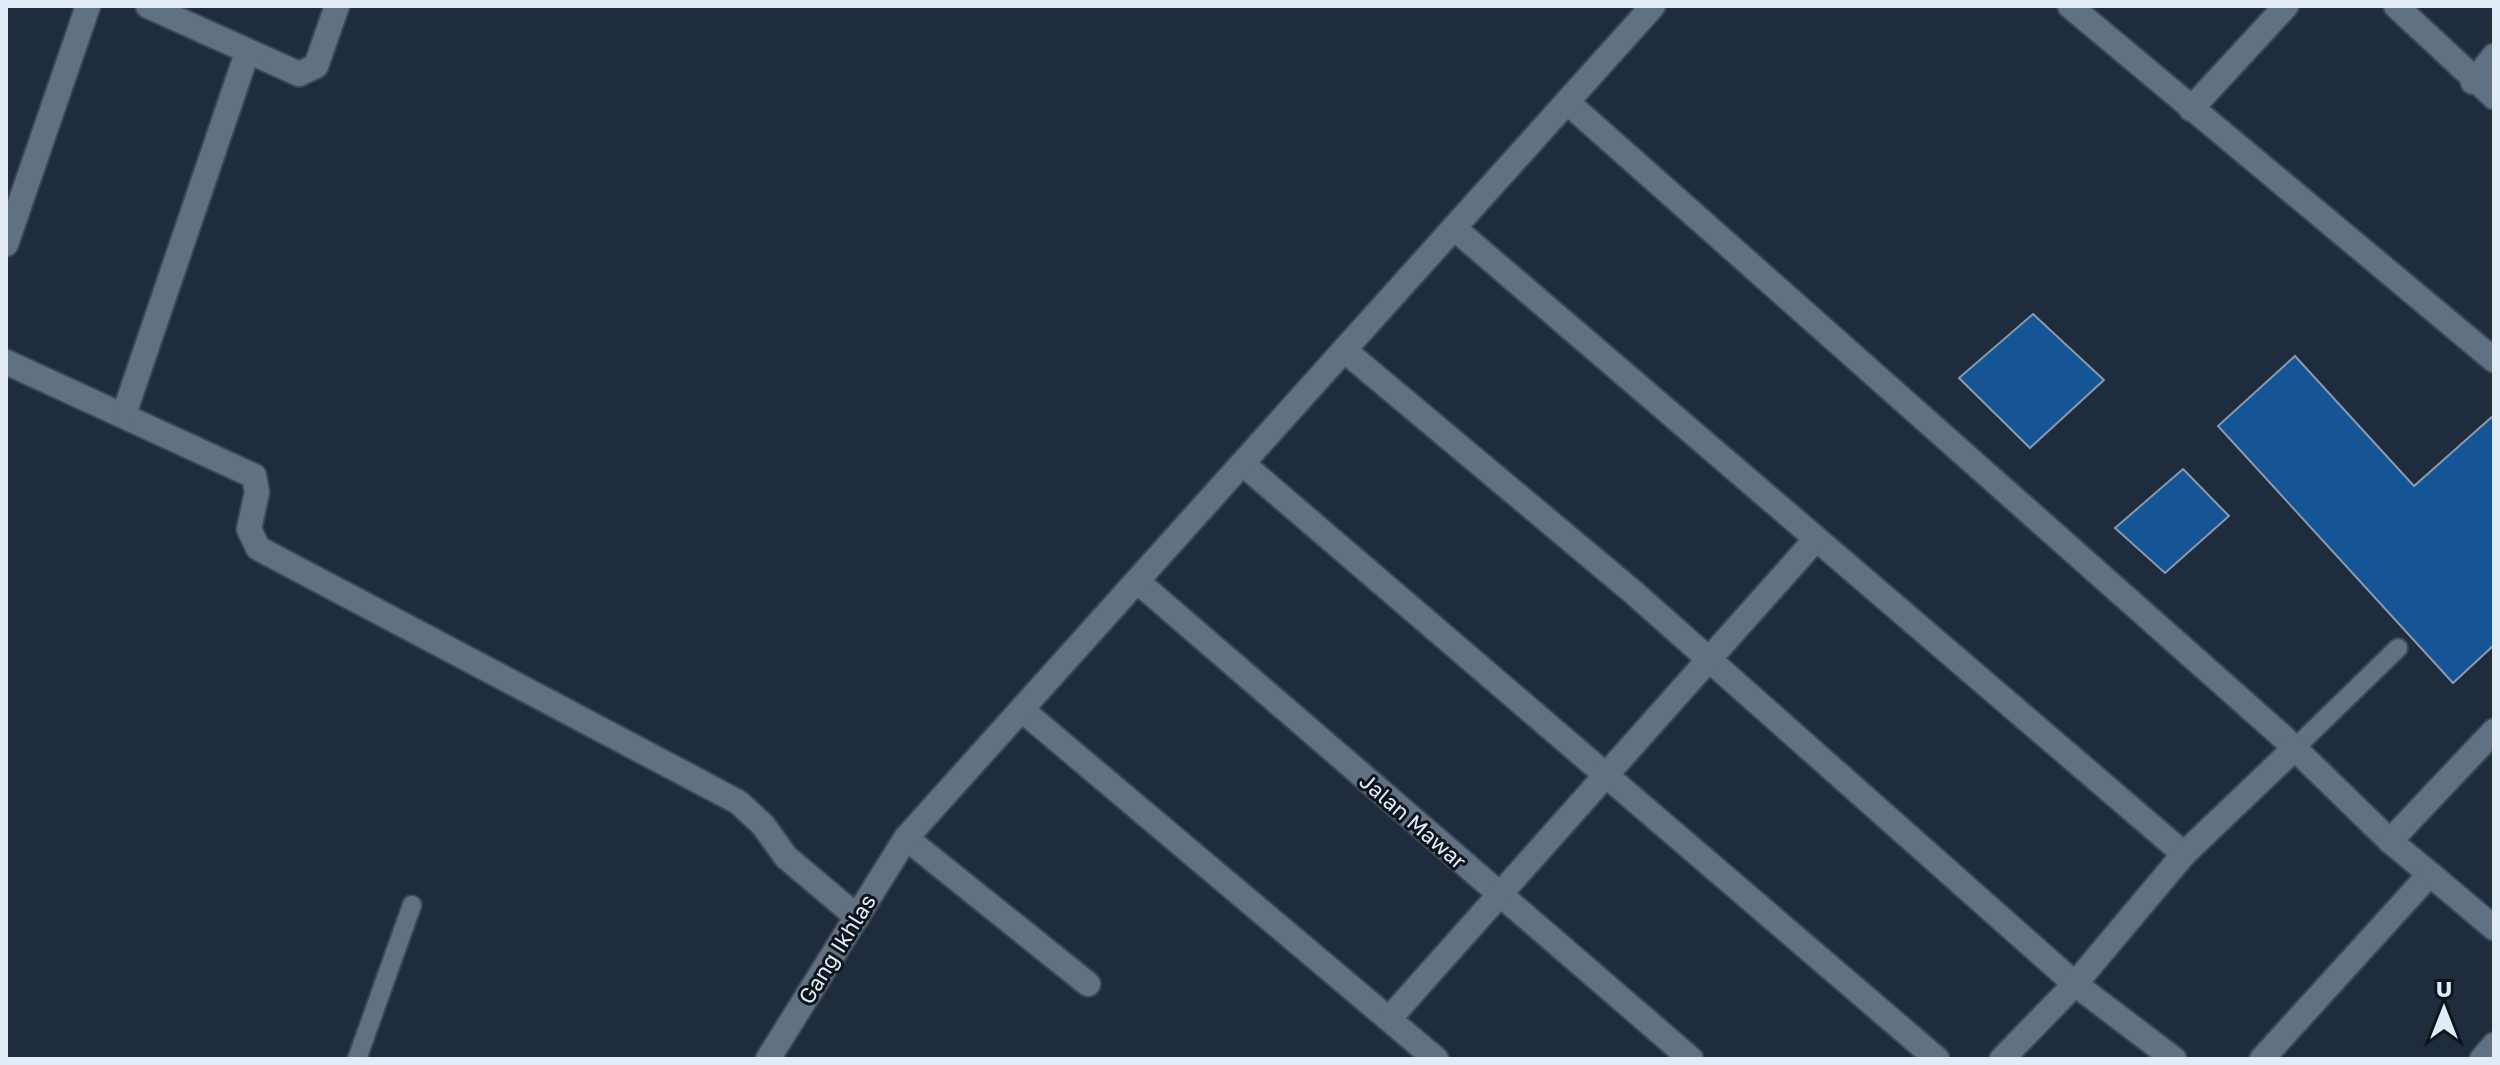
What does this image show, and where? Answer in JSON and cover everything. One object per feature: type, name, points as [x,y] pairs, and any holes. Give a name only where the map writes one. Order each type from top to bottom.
[{"type":"street","points":[[6,244],[88,6]]},
{"type":"street","points":[[148,6],[299,74],[309,72],[316,66],[337,6]]},
{"type":"street","name":"Gang Ikhlas","points":[[768,1059],[906,838],[1653,6]]},
{"type":"street","points":[[2191,109],[2286,6]]},
{"type":"street","points":[[2396,6],[2473,82],[2494,97]]},
{"type":"street","points":[[2073,7],[2494,360]]},
{"type":"street","points":[[124,414],[247,53]]},
{"type":"street","points":[[2473,82],[2494,56]]},
{"type":"street","points":[[1567,102],[2294,749],[2390,841],[2494,928]]},
{"type":"street","points":[[1454,228],[2184,854]]},
{"type":"street","points":[[1344,350],[1709,659],[2075,984],[2174,1059]]},
{"type":"street","points":[[6,362],[254,476],[257,492],[249,529],[258,548],[738,802],[763,825],[786,857],[857,917]]},
{"type":"street","points":[[1243,464],[1937,1059]]},
{"type":"street","points":[[1389,1019],[1816,539]]},
{"type":"street","name":"Jalan Mawar","points":[[1137,581],[1691,1059]]},
{"type":"street","points":[[1022,710],[1436,1059]]},
{"type":"street","points":[[2390,841],[2494,731]]},
{"type":"street","points":[[2002,1059],[2075,984],[2184,854],[2294,749]]},
{"type":"street","points":[[906,838],[1088,984]]},
{"type":"street","points":[[2262,1059],[2430,874]]},
{"type":"street","points":[[2482,1059],[2494,1045]]},
{"type":"lane","points":[[2294,749],[2398,648]]},
{"type":"lane","points":[[357,1059],[412,905]]},
{"type":"building","points":[[2033,314],[2104,380],[2030,448],[1959,378]]},
{"type":"building","points":[[2295,356],[2414,486],[2494,415],[2494,645],[2453,683],[2218,426]]},
{"type":"building","points":[[2183,469],[2229,516],[2165,573],[2115,528]]}]
